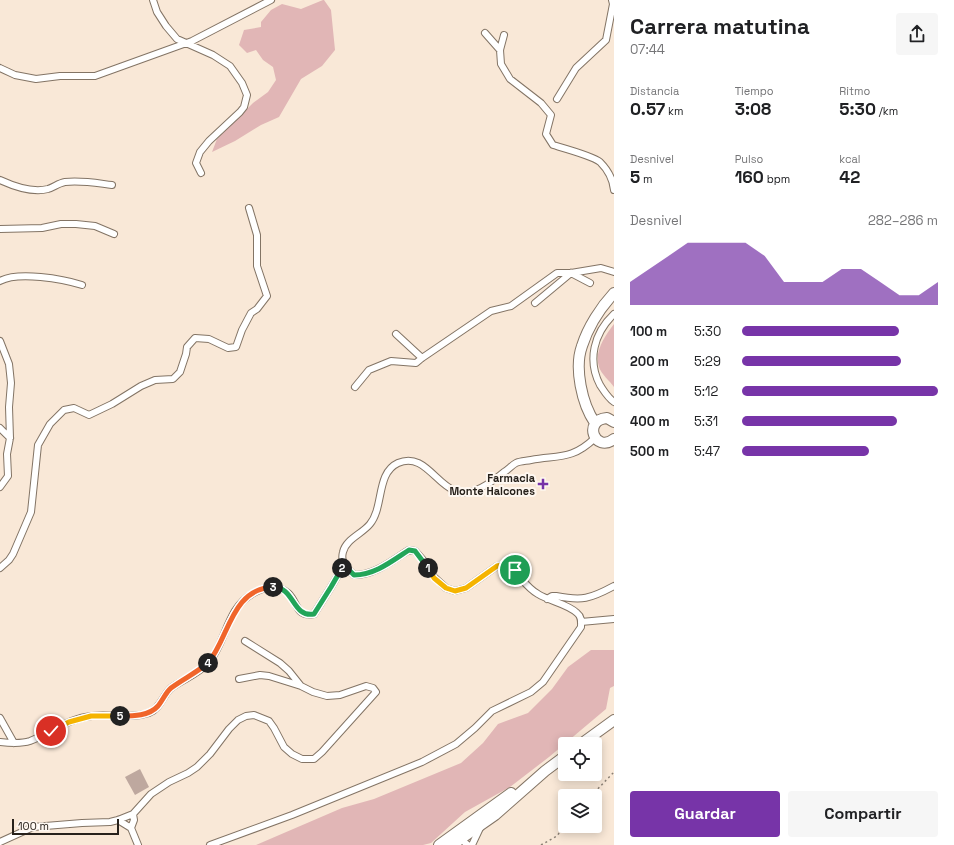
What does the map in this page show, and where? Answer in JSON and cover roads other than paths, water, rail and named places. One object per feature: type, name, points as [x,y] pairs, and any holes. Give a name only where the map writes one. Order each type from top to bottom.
[{"type":"main road","points":[[595,423],[589,415],[582,396],[579,369],[581,346],[592,322],[614,293]]},
{"type":"main road","points":[[614,422],[607,418],[602,419],[595,423],[592,431],[598,441],[605,443],[614,439]]},
{"type":"main road","points":[[591,737],[614,720]]},
{"type":"main road","points":[[460,844],[558,761]]},
{"type":"main road","points":[[439,845],[530,779],[545,771]]},
{"type":"street","points":[[154,0],[158,12],[166,26],[177,39],[213,54],[230,66],[242,83],[247,95],[244,107],[240,112],[209,141],[200,152],[196,163],[201,173]]},
{"type":"street","points":[[0,68],[15,75],[36,79],[60,76],[95,76],[188,43],[271,0]]},
{"type":"street","points":[[557,99],[576,68],[606,40],[613,4],[612,0]]},
{"type":"street","points":[[485,33],[500,50]]},
{"type":"street","points":[[504,35],[500,50],[501,64],[510,79],[542,103],[551,115],[546,134],[553,145],[577,152],[600,162],[612,179],[614,190]]},
{"type":"street","points":[[0,180],[32,190],[47,189],[63,183],[80,181],[112,185]]},
{"type":"street","points":[[0,568],[13,554],[31,512],[38,445],[50,424],[64,410],[74,408],[89,415],[112,404],[141,386],[155,380],[173,379],[180,372],[187,347],[195,338],[209,339],[228,348],[236,347],[242,330],[251,313],[257,309],[267,296],[257,266],[257,235],[249,208]]},
{"type":"street","points":[[0,229],[42,228],[61,224],[76,224],[95,226],[114,234]]},
{"type":"street","points":[[355,386],[369,370],[391,361],[416,364],[422,358],[491,311],[512,306],[557,272],[571,273],[601,268],[614,272]]},
{"type":"street","points":[[571,273],[590,283]]},
{"type":"street","points":[[535,303],[571,273]]},
{"type":"street","points":[[0,281],[5,278],[18,276],[50,279],[82,285]]},
{"type":"street","points":[[614,314],[602,330],[595,344],[593,365],[597,378],[603,389],[614,402]]},
{"type":"street","points":[[396,334],[422,358]]},
{"type":"street","points":[[0,340],[9,364],[10,372],[10,438],[7,454],[8,476],[0,487]]},
{"type":"street","points":[[0,428],[10,438]]},
{"type":"street","points":[[210,845],[292,815],[414,765],[456,744],[492,711],[531,692],[543,682],[581,627],[581,617],[577,612],[538,594],[515,570],[506,564],[497,566],[466,588],[455,591],[446,588],[434,578],[423,560],[415,551],[409,550],[382,568],[363,575],[354,575],[344,565],[342,559],[343,551],[349,542],[366,530],[373,520],[377,511],[388,470],[399,463],[411,461],[419,463],[455,491],[465,492],[476,490],[499,476],[516,463],[576,453],[586,448],[595,438]]},
{"type":"street","points":[[0,742],[29,742],[69,722],[91,716],[135,716],[150,712],[158,706],[170,689],[208,663],[218,648],[234,612],[251,594],[267,588],[278,587],[288,594],[296,607],[303,613],[308,615],[314,614],[344,565]]},
{"type":"street","points":[[547,599],[552,596],[579,599],[586,598],[614,586]]},
{"type":"street","points":[[581,622],[614,619]]},
{"type":"street","points":[[245,641],[280,663],[289,671],[301,686]]},
{"type":"street","points":[[0,842],[33,827],[110,822],[133,814],[151,794],[169,782],[197,767],[210,754],[229,729],[238,720],[246,716],[254,715],[268,722],[274,728],[284,747],[292,754],[302,759],[314,759],[376,692],[373,688],[366,686],[340,696],[327,696],[313,692],[301,686],[260,675],[239,679]]},
{"type":"street","points":[[0,718],[14,743]]},
{"type":"street","points":[[446,845],[454,840],[460,844],[463,833],[491,813],[499,802]]},
{"type":"street","points":[[131,828],[134,820],[133,814]]},
{"type":"street","points":[[118,820],[131,828],[138,845]]},
{"type":"street","points":[[472,845],[478,831],[484,823]]},
{"type":"place","name":"Farmacia Monte Halcones","points":[[543,484]]}]
